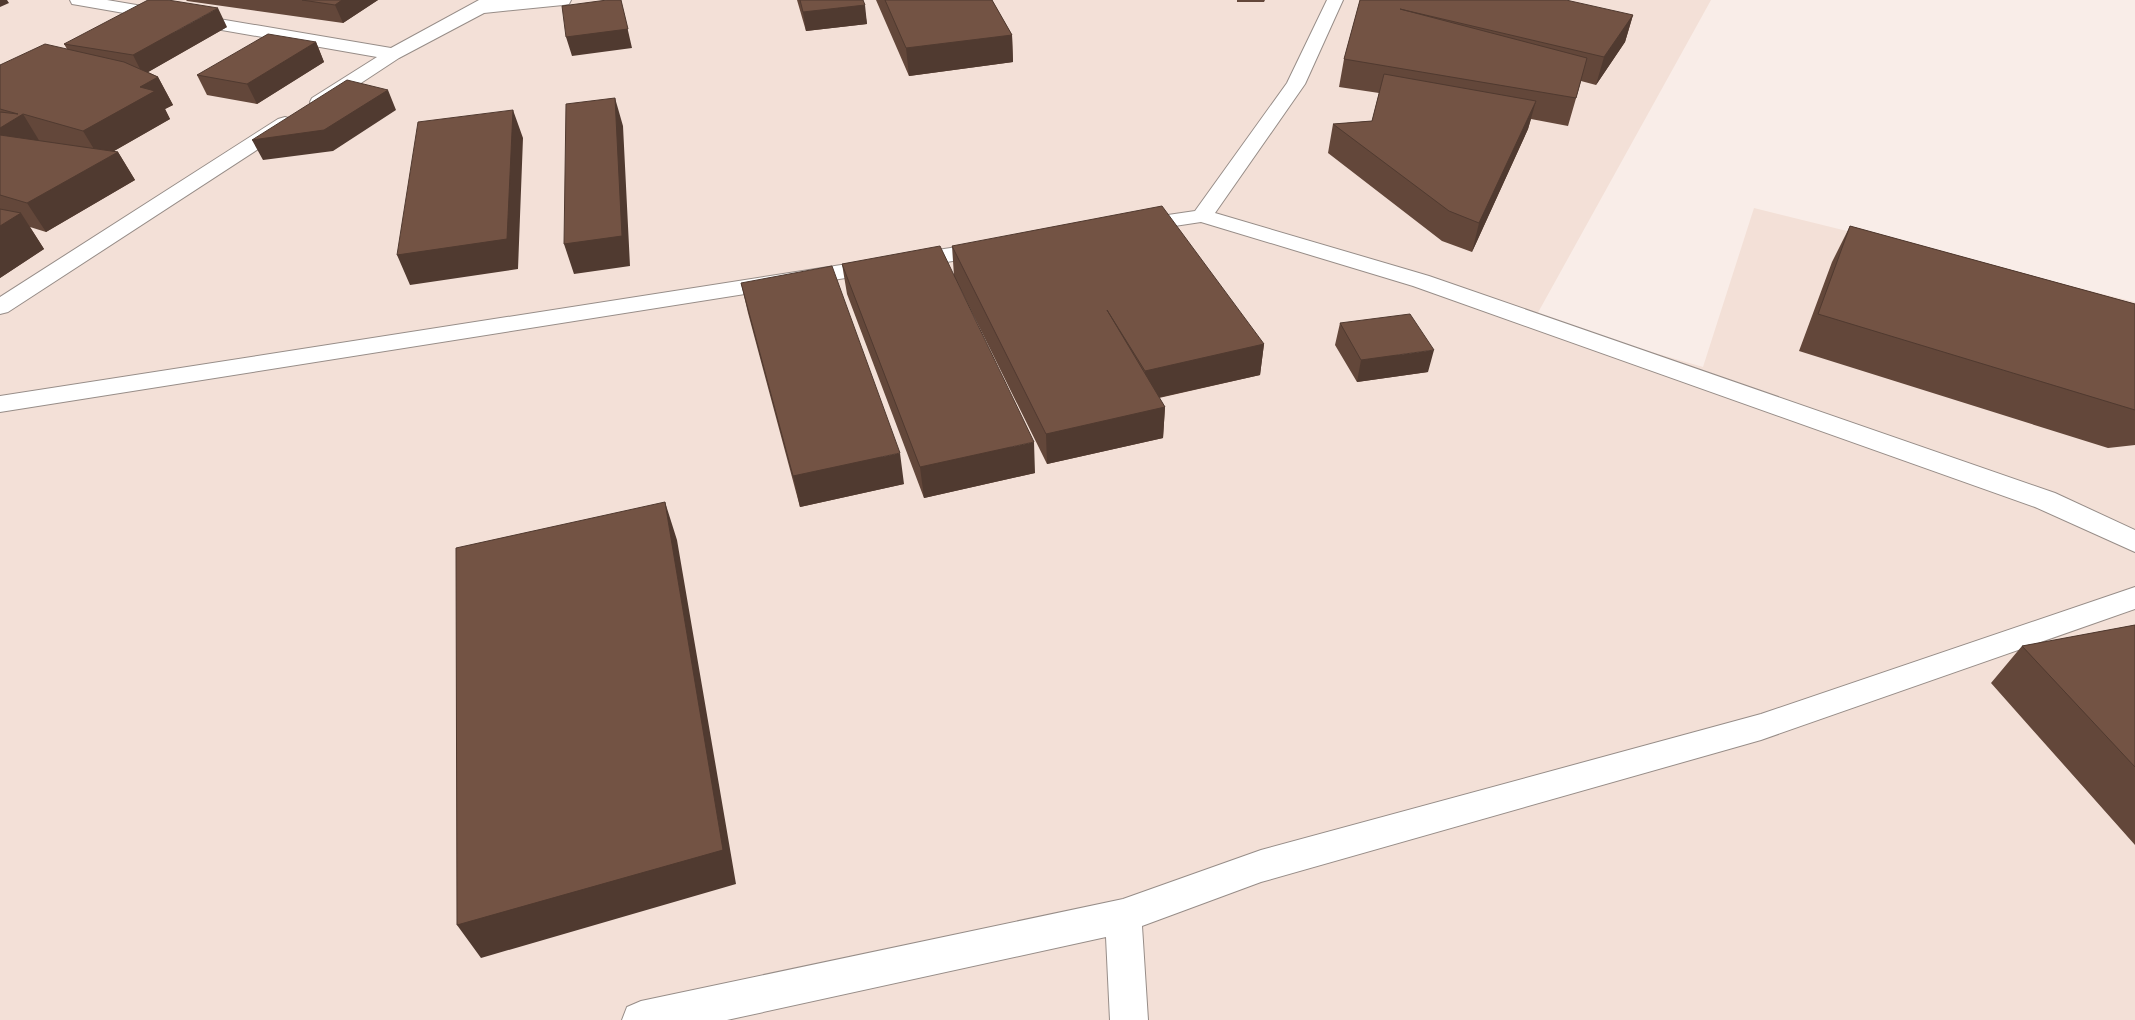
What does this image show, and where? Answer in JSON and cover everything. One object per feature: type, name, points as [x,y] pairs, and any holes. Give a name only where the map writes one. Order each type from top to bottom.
[{"type":"street","points":[[78,0],[393,54]]},
{"type":"street","points":[[0,306],[393,54],[484,4],[563,0]]},
{"type":"street","points":[[1202,216],[1296,84],[1335,0]]},
{"type":"street","points":[[1114,230],[1202,216],[1421,281],[2045,500],[2135,542]]},
{"type":"street","points":[[0,404],[1015,245]]},
{"type":"street","points":[[641,1020],[1124,916],[1261,866],[1762,727],[2135,598]]},
{"type":"street","points":[[1124,916],[1129,1020]]},
{"type":"shaded area","points":[[0,0],[1711,0],[1535,318],[1703,367],[1754,208],[2135,302],[2135,1020],[0,1020]]},
{"type":"building","points":[[148,0],[168,0],[218,8],[133,55],[64,44]]},
{"type":"building","points":[[302,0],[342,0],[335,5]]},
{"type":"building","points":[[621,0],[628,29],[566,37],[562,6]]},
{"type":"building","points":[[800,0],[863,0],[865,5],[803,12]]},
{"type":"building","points":[[885,0],[992,0],[1012,35],[906,48]]},
{"type":"building","points":[[1360,0],[1566,0],[1633,15],[1604,57],[1400,9],[1587,58],[1576,98],[1344,59]]},
{"type":"building","points":[[268,34],[316,42],[247,84],[197,75]]},
{"type":"building","points":[[45,44],[124,62],[158,77],[140,87],[155,91],[83,131],[23,114],[0,128],[0,112],[18,114],[0,109],[0,65]]},
{"type":"building","points":[[1384,74],[1536,101],[1479,223],[1449,211],[1333,124],[1372,121]]},
{"type":"building","points":[[347,80],[388,90],[324,130],[252,140]]},
{"type":"building","points":[[615,98],[622,236],[564,244],[566,104]]},
{"type":"building","points":[[513,110],[507,239],[397,255],[418,122]]},
{"type":"building","points":[[0,135],[118,152],[27,203],[0,195]]},
{"type":"building","points":[[1162,206],[1264,344],[1145,371],[1107,310],[1165,407],[1046,434],[952,246]]},
{"type":"building","points":[[0,209],[21,213],[0,226]]},
{"type":"building","points":[[1850,226],[2135,304],[2135,410],[1818,314]]},
{"type":"building","points":[[940,246],[1034,442],[920,467],[842,264]]},
{"type":"building","points":[[832,266],[900,453],[793,476],[741,283]]},
{"type":"building","points":[[1410,314],[1434,350],[1361,360],[1340,323]]},
{"type":"building","points":[[665,502],[723,850],[457,925],[456,548]]},
{"type":"building","points":[[2135,625],[2135,767],[2022,646]]}]
